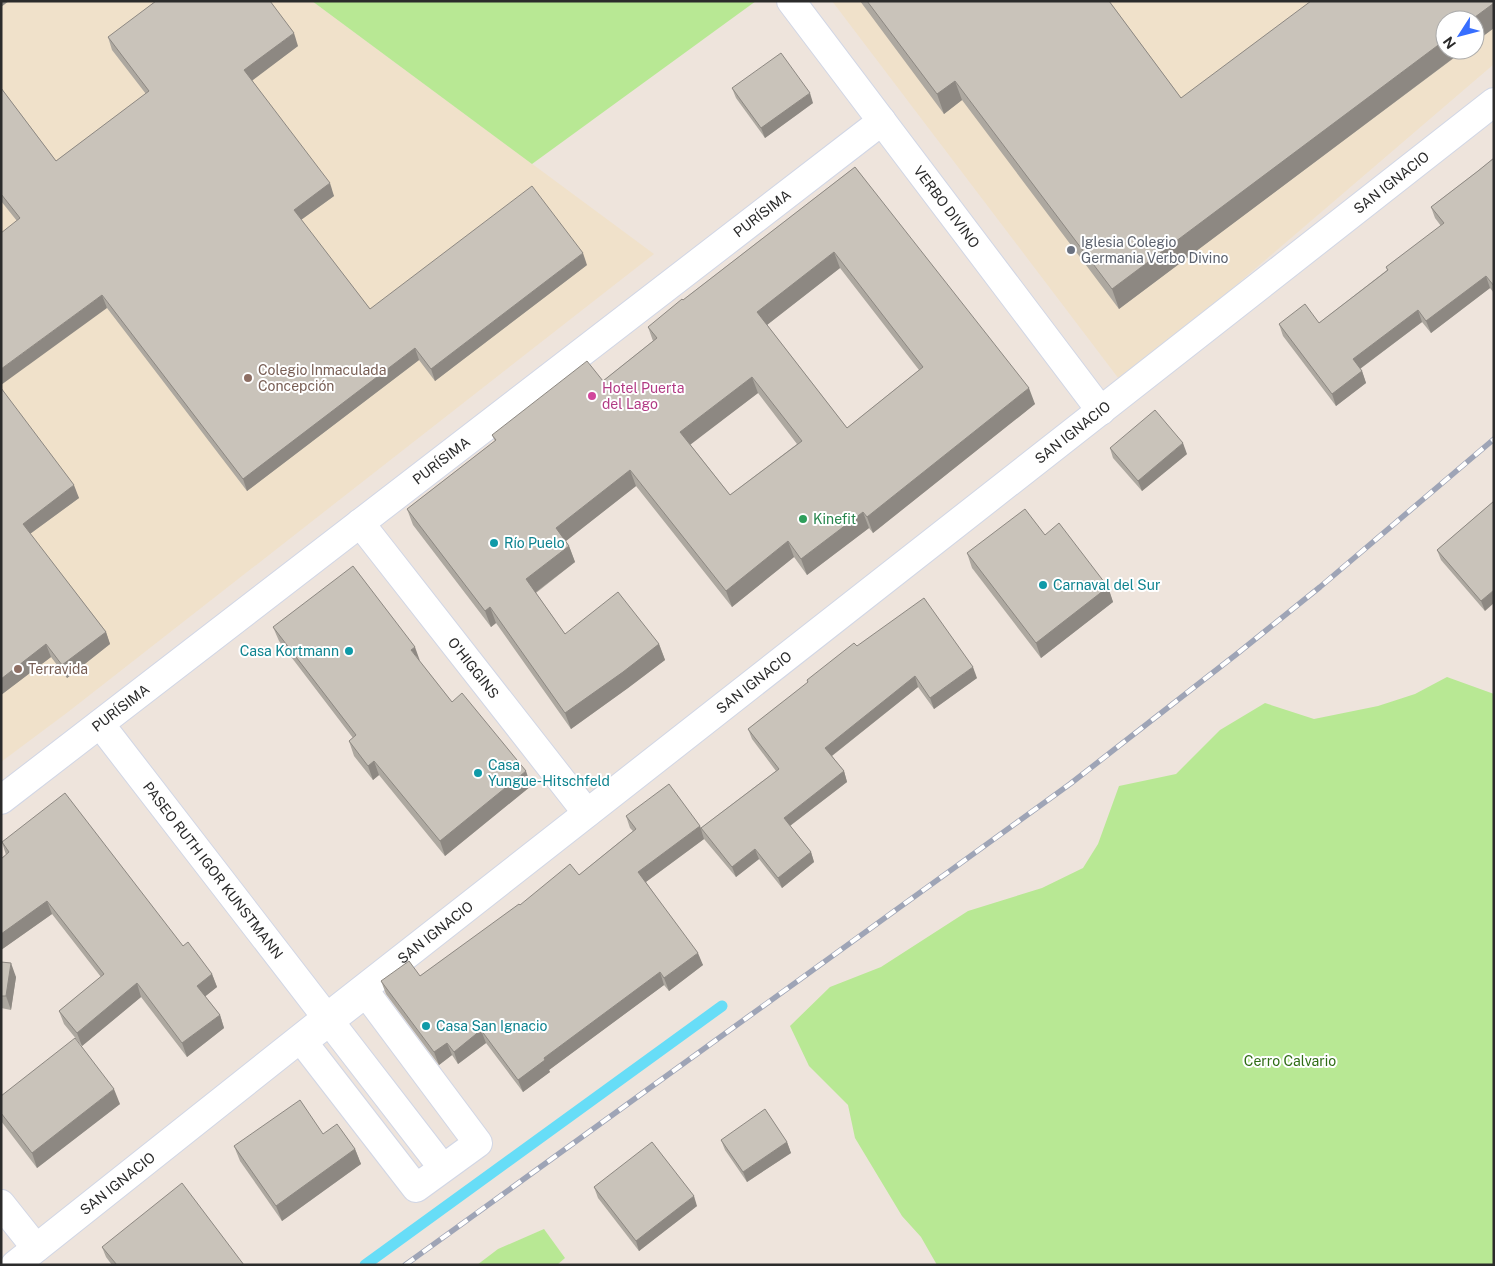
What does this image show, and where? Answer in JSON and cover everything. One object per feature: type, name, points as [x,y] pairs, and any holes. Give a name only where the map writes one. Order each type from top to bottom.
[{"type":"street","name":"VERBO DIVINO","points":[[791,1],[1100,411]]},
{"type":"street","name":"SAN IGNACIO","points":[[15,1265],[328,1020],[587,813],[1494,102]]},
{"type":"street","name":"PURÍSIMA","points":[[1,800],[882,121]]},
{"type":"street","name":"O'HIGGINS","points":[[360,523],[587,813]]},
{"type":"street","name":"PASEO RUTH IGOR KUNSTMANN","points":[[100,724],[439,1163]]},
{"type":"street","points":[[366,993],[478,1143],[416,1188],[303,1042],[328,1020],[366,993]]},
{"type":"street","points":[[1,1204],[36,1248]]},
{"type":"shaded area","name":"Colegio Inmaculada Concepción","points":[[1,1],[312,1],[654,254],[68,712],[1,762]]},
{"type":"shaded area","points":[[832,1],[1494,1],[1494,64],[1122,383]]},
{"type":"green space","points":[[312,1],[756,1],[532,164]]},
{"type":"green space","name":"Cerro Calvario","points":[[1447,677],[1494,694],[1494,1265],[937,1265],[921,1237],[902,1216],[855,1138],[848,1105],[809,1066],[790,1026],[830,987],[881,967],[968,911],[1042,888],[1083,868],[1098,844],[1119,786],[1176,774],[1220,730],[1265,703],[1314,719],[1378,706],[1415,694]]},
{"type":"green space","points":[[544,1229],[565,1258],[557,1265],[477,1265],[498,1249]]},
{"type":"building","points":[[156,1],[270,1],[294,33],[244,70],[330,183],[294,210],[370,309],[532,186],[583,253],[431,369],[415,348],[243,479],[102,295],[1,369],[1,233],[20,218],[1,194],[1,88],[56,161],[149,91],[108,37]]},
{"type":"building","points":[[867,1],[1109,1],[1181,98],[1311,1],[1494,1],[1485,10],[1435,10],[1435,47],[1112,289],[955,81],[937,94]]},
{"type":"building","points":[[781,53],[810,93],[761,128],[732,88]]},
{"type":"building","points":[[1494,158],[1494,286],[1486,276],[1426,321],[1418,310],[1353,359],[1362,371],[1332,394],[1279,324],[1305,304],[1319,323],[1388,270],[1386,267],[1444,223],[1431,207]]},
{"type":"building","points":[[855,167],[1029,388],[867,517],[863,512],[801,559],[788,541],[726,591],[630,470],[556,528],[569,546],[526,579],[565,634],[618,592],[659,644],[565,713],[490,607],[485,611],[407,509],[496,440],[492,435],[587,361],[603,381],[657,338],[648,327]],"holes":[[[834,252],[923,367],[847,428],[757,312]],[[752,377],[802,441],[730,495],[680,432]]]},
{"type":"building","points":[[1,388],[74,485],[23,524],[106,632],[62,665],[46,644],[1,679]]},
{"type":"building","points":[[1155,410],[1183,443],[1138,481],[1110,448]]},
{"type":"building","points":[[1494,501],[1494,590],[1481,601],[1437,550]]},
{"type":"building","name":"Carnaval del Sur","points":[[1025,509],[1045,535],[1059,523],[1108,587],[1036,643],[967,553]]},
{"type":"building","points":[[353,566],[415,647],[411,650],[452,702],[462,693],[526,771],[440,841],[374,761],[368,766],[349,741],[356,735],[273,627]]},
{"type":"building","points":[[924,598],[973,667],[930,698],[915,676],[825,748],[844,771],[784,818],[811,852],[778,878],[755,849],[732,867],[701,828],[779,769],[748,729],[854,643],[857,646]]},
{"type":"building","points":[[669,784],[700,826],[638,872],[698,953],[664,978],[660,972],[544,1058],[545,1060],[518,1080],[481,1030],[454,1052],[447,1043],[434,1052],[381,981],[409,961],[420,976],[520,905],[570,864],[579,875],[636,829],[626,816]]},
{"type":"building","points":[[65,793],[183,946],[188,942],[212,974],[197,986],[220,1015],[182,1043],[137,983],[77,1033],[59,1011],[104,974],[47,901],[1,934],[1,859],[9,852],[2,842]]},
{"type":"building","points":[[1,962],[11,963],[6,996],[1,996]]},
{"type":"building","points":[[75,1038],[114,1089],[32,1153],[1,1113],[1,1096]]},
{"type":"building","points":[[300,1100],[323,1134],[337,1124],[355,1149],[276,1206],[234,1146]]},
{"type":"building","points":[[765,1109],[787,1142],[743,1172],[721,1140]]},
{"type":"building","points":[[652,1142],[694,1196],[636,1241],[594,1187]]},
{"type":"building","points":[[182,1183],[244,1265],[117,1265],[102,1247]]},
{"type":"waterway","points":[[365,1265],[722,1006]]},
{"type":"railway","points":[[405,1265],[1070,784],[1320,587],[1494,439]]},
{"type":"place","name":"Iglesia Colegio Germania Verbo Divino","points":[[1071,250]]},
{"type":"place","name":"Colegio Inmaculada Concepción","points":[[248,378]]},
{"type":"place","name":"Hotel Puerta del Lago","points":[[592,396]]},
{"type":"place","name":"Kinefit","points":[[803,519]]},
{"type":"place","name":"Río Puelo","points":[[494,543]]},
{"type":"place","name":"Carnaval del Sur","points":[[1043,585]]},
{"type":"place","name":"Casa Kortmann","points":[[349,651]]},
{"type":"place","name":"Terravida","points":[[18,669]]},
{"type":"place","name":"Casa Yungue-Hitschfeld","points":[[478,773]]},
{"type":"place","name":"Casa San Ignacio","points":[[426,1026]]}]
